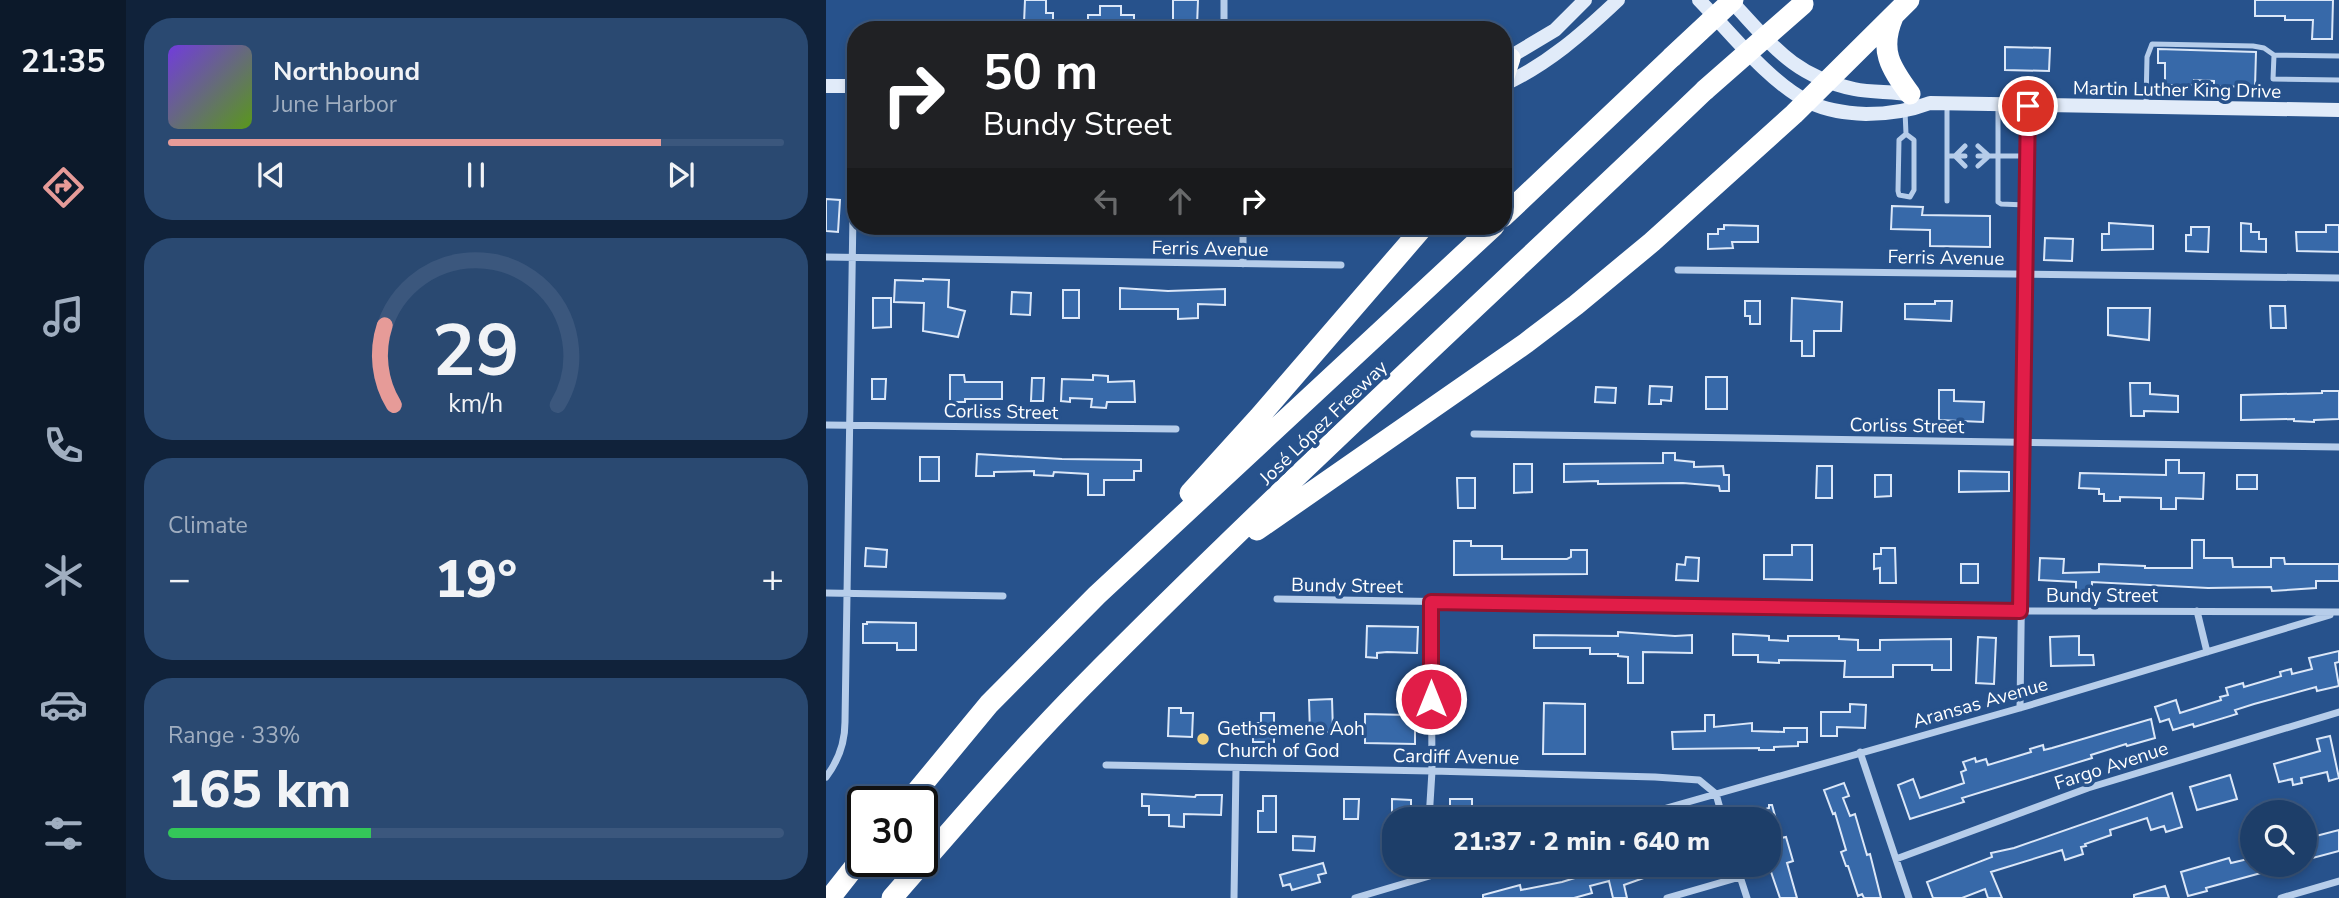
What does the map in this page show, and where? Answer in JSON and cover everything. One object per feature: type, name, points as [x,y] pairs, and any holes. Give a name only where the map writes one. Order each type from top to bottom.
[{"type":"highway","points":[[1512,208],[1732,0]]},
{"type":"highway","points":[[1215,558],[1313,493],[1576,305],[1661,235],[1806,101],[1909,0]]},
{"type":"highway","name":"José López Freeway","points":[[892,898],[995,780],[1080,689],[1401,377],[1705,90],[1805,2]]},
{"type":"highway","points":[[1893,16],[1885,45],[1888,58],[1892,69],[1915,103]]},
{"type":"highway","points":[[1097,595],[1259,417],[1416,235]]},
{"type":"highway","name":"José López Freeway","points":[[921,786],[989,704],[1097,595],[1484,235]]},
{"type":"highway","points":[[834,893],[847,876]]},
{"type":"main road","points":[[1512,57],[1555,30],[1585,0]]},
{"type":"main road","points":[[1512,78],[1552,58],[1618,0]]},
{"type":"main road","name":"Martin Luther King Drive","points":[[1699,0],[1771,75],[1806,101],[1834,111],[1880,114],[1915,103]]},
{"type":"main road","name":"Martin Luther King Drive","points":[[1732,0],[1787,60],[1802,71],[1826,81],[1915,103],[2339,110]]},
{"type":"main road","points":[[826,86],[847,86]]},
{"type":"street","points":[[1224,0],[1224,21]]},
{"type":"street","points":[[2020,708],[2028,106]]},
{"type":"street","points":[[826,777],[839,754],[845,736],[853,235]]},
{"type":"street","points":[[1243,235],[1243,264]]},
{"type":"street","name":"Ferris Avenue","points":[[826,257],[1341,265]]},
{"type":"street","name":"Ferris Avenue","points":[[1678,270],[2339,278]]},
{"type":"street","name":"Corliss Street","points":[[826,425],[1176,429]]},
{"type":"street","name":"Corliss Street","points":[[1474,434],[2339,447]]},
{"type":"street","points":[[826,593],[1003,596]]},
{"type":"street","name":"Bundy Street","points":[[1278,600],[2020,611],[2339,612]]},
{"type":"street","points":[[1430,807],[1431,602]]},
{"type":"street","points":[[2197,611],[2207,652]]},
{"type":"street","name":"Aransas Avenue","points":[[1671,807],[2020,708],[2339,612]]},
{"type":"street","name":"Fargo Avenue","points":[[1896,859],[2088,788],[2339,712]]},
{"type":"street","points":[[1860,752],[1909,898]]},
{"type":"street","name":"Cardiff Avenue","points":[[1105,765],[1432,771],[1699,780],[1716,794]]},
{"type":"street","points":[[1234,898],[1236,768]]},
{"type":"street","points":[[1716,794],[1720,807]]},
{"type":"street","points":[[1355,898],[1425,877]]},
{"type":"street","points":[[1667,898],[1740,877],[1747,898]]},
{"type":"street","points":[[2281,898],[2339,881]]},
{"type":"lane","points":[[2146,107],[2147,57],[2152,44],[2253,46],[2264,48],[2274,55],[2339,56]]},
{"type":"lane","points":[[2274,55],[2273,79],[2339,80]]},
{"type":"lane","points":[[1906,134],[1914,140],[1914,190],[1910,197],[1899,195],[1898,191],[1899,140],[1906,134],[1915,103]]},
{"type":"lane","points":[[1947,104],[1947,201]]},
{"type":"lane","points":[[1998,105],[1998,202],[2026,205]]},
{"type":"lane","points":[[1955,156],[1965,146]]},
{"type":"lane","points":[[1978,146],[1989,156]]},
{"type":"lane","points":[[1947,156],[1965,156]]},
{"type":"lane","points":[[1955,156],[1965,166]]},
{"type":"lane","points":[[1978,156],[2027,156]]},
{"type":"lane","points":[[1978,166],[1989,156]]},
{"type":"building","points":[[1025,0],[1046,0],[1046,13],[1053,13],[1053,21],[1024,21]]},
{"type":"building","points":[[1173,0],[1198,0],[1197,21],[1173,21]]},
{"type":"building","points":[[2255,0],[2333,0],[2332,39],[2312,39],[2313,20],[2255,16]]},
{"type":"building","points":[[1100,6],[1121,6],[1121,15],[1134,15],[1134,21],[1088,21],[1088,15],[1100,15]]},
{"type":"building","points":[[2005,47],[2050,48],[2049,71],[2005,70]]},
{"type":"building","points":[[2158,49],[2256,52],[2255,87],[2214,86],[2214,81],[2194,80],[2194,85],[2165,85],[2165,63],[2158,63]]},
{"type":"building","points":[[826,199],[840,200],[838,232],[826,231]]},
{"type":"building","points":[[1892,206],[1923,207],[1922,215],[1990,216],[1990,247],[1930,246],[1930,230],[1891,229]]},
{"type":"building","points":[[2109,223],[2153,226],[2153,249],[2102,250],[2102,234],[2109,234]]},
{"type":"building","points":[[2241,223],[2251,224],[2251,232],[2259,232],[2259,239],[2266,239],[2266,252],[2241,251]]},
{"type":"building","points":[[1724,225],[1758,226],[1758,242],[1732,242],[1733,248],[1708,249],[1708,234],[1718,234],[1718,229],[1724,229]]},
{"type":"building","points":[[2326,225],[2339,225],[2339,252],[2297,251],[2296,232],[2326,232]]},
{"type":"building","points":[[2191,227],[2209,227],[2208,252],[2186,251],[2186,235],[2191,235]]},
{"type":"building","points":[[2045,238],[2073,239],[2072,261],[2044,260]]},
{"type":"building","points":[[895,280],[949,280],[948,307],[965,311],[958,337],[923,331],[924,303],[894,302]]},
{"type":"building","points":[[1120,288],[1168,291],[1225,289],[1225,305],[1198,304],[1198,318],[1178,319],[1178,309],[1120,309]]},
{"type":"building","points":[[1063,290],[1079,290],[1079,318],[1063,318]]},
{"type":"building","points":[[1012,292],[1031,293],[1030,315],[1011,314]]},
{"type":"building","points":[[873,298],[891,298],[891,327],[873,328]]},
{"type":"building","points":[[1792,298],[1842,302],[1841,331],[1814,331],[1814,356],[1802,356],[1802,341],[1791,341]]},
{"type":"building","points":[[1745,301],[1760,301],[1760,324],[1750,324],[1750,316],[1745,316]]},
{"type":"building","points":[[1935,301],[1952,301],[1951,321],[1905,319],[1905,304],[1935,304]]},
{"type":"building","points":[[2270,306],[2285,306],[2286,328],[2271,328]]},
{"type":"building","points":[[2108,308],[2150,308],[2149,340],[2108,335]]},
{"type":"building","points":[[950,375],[964,375],[965,382],[1002,382],[1002,399],[965,399],[965,402],[950,402]]},
{"type":"building","points":[[1093,375],[1108,376],[1108,382],[1134,381],[1135,402],[1107,402],[1106,408],[1091,407],[1092,399],[1070,398],[1070,402],[1061,401],[1062,379],[1093,380]]},
{"type":"building","points":[[1706,377],[1727,377],[1727,409],[1706,409]]},
{"type":"building","points":[[1032,378],[1044,378],[1043,401],[1031,401]]},
{"type":"building","points":[[872,379],[886,379],[885,399],[872,399]]},
{"type":"building","points":[[2130,383],[2150,383],[2150,394],[2178,396],[2178,412],[2144,411],[2144,416],[2131,416]]},
{"type":"building","points":[[1650,386],[1672,387],[1671,401],[1661,400],[1661,404],[1649,404]]},
{"type":"building","points":[[1596,387],[1616,388],[1615,403],[1595,402]]},
{"type":"building","points":[[1939,390],[1954,390],[1954,401],[1984,402],[1983,422],[1939,420]]},
{"type":"building","points":[[2339,391],[2339,419],[2314,422],[2294,419],[2241,420],[2241,395]]},
{"type":"building","points":[[1663,453],[1675,453],[1675,460],[1694,462],[1694,467],[1723,466],[1724,475],[1729,475],[1729,491],[1720,491],[1719,486],[1683,483],[1564,482],[1564,464],[1663,463]]},
{"type":"building","points":[[977,454],[1141,460],[1141,471],[1134,471],[1134,480],[1104,480],[1104,495],[1088,495],[1088,474],[1054,472],[1053,476],[1034,475],[1034,471],[994,472],[994,476],[976,476]]},
{"type":"building","points":[[920,457],[939,457],[939,481],[920,481]]},
{"type":"building","points":[[2166,460],[2179,460],[2179,473],[2204,473],[2203,499],[2176,498],[2176,509],[2161,509],[2161,498],[2120,497],[2120,501],[2104,501],[2104,494],[2099,494],[2099,489],[2079,488],[2080,473],[2166,475]]},
{"type":"building","points":[[1514,464],[1532,464],[1532,492],[1514,493]]},
{"type":"building","points":[[1817,466],[1832,466],[1832,498],[1816,498]]},
{"type":"building","points":[[1959,471],[2009,472],[2009,491],[1959,492]]},
{"type":"building","points":[[1875,475],[1891,475],[1891,496],[1875,497]]},
{"type":"building","points":[[2237,475],[2257,475],[2257,489],[2237,489]]},
{"type":"building","points":[[1457,478],[1475,478],[1475,508],[1458,508]]},
{"type":"building","points":[[2192,540],[2204,540],[2204,558],[2232,558],[2233,567],[2271,567],[2271,558],[2284,558],[2285,564],[2339,564],[2339,581],[2316,581],[2316,588],[2272,591],[2271,587],[2208,588],[2092,582],[2092,591],[2076,591],[2076,582],[2039,580],[2040,558],[2064,559],[2063,573],[2099,572],[2099,564],[2192,568]]},
{"type":"building","points":[[1454,541],[1471,541],[1471,546],[1502,546],[1502,559],[1567,559],[1571,557],[1571,550],[1587,550],[1587,574],[1454,575]]},
{"type":"building","points":[[1792,545],[1812,545],[1812,580],[1764,579],[1764,555],[1792,555]]},
{"type":"building","points":[[866,548],[887,550],[886,567],[865,566]]},
{"type":"building","points":[[1881,548],[1895,548],[1896,583],[1880,583],[1880,568],[1874,569],[1874,554],[1881,554]]},
{"type":"building","points":[[1686,557],[1699,558],[1698,581],[1676,580],[1677,564],[1685,565]]},
{"type":"building","points":[[1961,564],[1978,564],[1978,583],[1961,583]]},
{"type":"building","points":[[916,623],[916,650],[897,650],[897,643],[863,643],[863,624]]},
{"type":"building","points":[[1367,626],[1418,627],[1417,653],[1387,652],[1377,653],[1377,658],[1366,657]]},
{"type":"building","points":[[1618,632],[1692,635],[1692,653],[1643,652],[1643,683],[1628,683],[1628,657],[1618,654],[1590,654],[1590,648],[1534,648],[1534,635],[1618,636]]},
{"type":"building","points":[[1733,634],[1769,636],[1769,640],[1788,641],[1788,636],[1839,636],[1839,639],[1858,640],[1858,650],[1880,650],[1880,640],[1951,639],[1951,670],[1932,670],[1932,665],[1893,665],[1893,677],[1844,677],[1845,661],[1758,662],[1758,655],[1733,655]]},
{"type":"building","points":[[2079,636],[2079,655],[2093,655],[2094,665],[2051,666],[2050,637]]},
{"type":"building","points":[[1978,637],[1996,638],[1994,684],[1976,683]]},
{"type":"building","points":[[2339,651],[2339,662],[2335,663],[2339,686],[2317,691],[2316,687],[2254,704],[2235,710],[2237,714],[2194,727],[2193,724],[2173,730],[2169,719],[2160,722],[2155,707],[2176,700],[2180,713],[2221,700],[2220,697],[2228,695],[2226,688],[2243,683],[2244,687],[2281,676],[2280,672],[2291,669],[2292,674],[2312,669],[2309,658]]},
{"type":"building","points":[[1332,699],[1333,732],[1310,733],[1309,700]]},
{"type":"building","points":[[1544,703],[1585,704],[1585,754],[1543,754]]},
{"type":"building","points":[[1850,704],[1866,705],[1865,728],[1837,727],[1837,736],[1821,736],[1821,712],[1850,712]]},
{"type":"building","points":[[1169,708],[1181,708],[1181,713],[1193,713],[1192,737],[1168,736]]},
{"type":"building","points":[[1261,713],[1274,713],[1274,742],[1253,742],[1253,723],[1261,723]]},
{"type":"building","points":[[1365,714],[1407,715],[1407,722],[1415,722],[1415,744],[1365,743]]},
{"type":"building","points":[[1705,715],[1714,715],[1714,727],[1752,723],[1752,731],[1784,732],[1784,728],[1807,728],[1807,742],[1798,742],[1798,746],[1774,747],[1774,750],[1673,749],[1672,732],[1705,731]]},
{"type":"building","points":[[2151,719],[2155,738],[2091,755],[2092,758],[1962,798],[1964,802],[1910,819],[1898,785],[1913,779],[1920,798],[1964,783],[1961,772],[1966,770],[1963,762],[1975,758],[1976,762],[1986,759],[1988,765],[2031,752],[2030,749],[2043,745],[2044,750]]},
{"type":"building","points":[[2330,736],[2339,778],[2329,781],[2327,772],[2301,778],[2302,783],[2293,785],[2292,779],[2279,782],[2274,764],[2320,751],[2317,739]]},
{"type":"building","points":[[2230,775],[2237,799],[2197,810],[2190,787]]},
{"type":"building","points":[[1844,783],[1849,796],[1843,798],[1850,816],[1855,814],[1867,855],[1870,854],[1881,898],[1864,898],[1862,894],[1858,896],[1841,852],[1846,850],[1835,813],[1833,814],[1824,790]]},
{"type":"building","points":[[2172,793],[2182,827],[2166,832],[2164,826],[2151,830],[2147,818],[2110,830],[2111,835],[2085,844],[2086,846],[2081,847],[2083,854],[2065,860],[2062,850],[1991,872],[2002,898],[1988,898],[1985,889],[1962,898],[1933,898],[1927,882],[1992,857],[1991,853],[2014,848]]},
{"type":"building","points":[[1142,794],[1195,797],[1222,795],[1221,815],[1184,814],[1184,827],[1169,826],[1169,815],[1149,815],[1149,806],[1142,806]]},
{"type":"building","points":[[1263,796],[1276,796],[1276,832],[1258,832],[1258,811],[1263,811]]},
{"type":"building","points":[[1344,799],[1359,799],[1358,819],[1344,819]]},
{"type":"building","points":[[1392,799],[1411,800],[1411,807],[1392,807]]},
{"type":"building","points":[[1450,799],[1472,799],[1472,807],[1450,807]]},
{"type":"building","points":[[2339,830],[2339,851],[2317,857],[2317,836]]},
{"type":"building","points":[[1293,836],[1315,837],[1314,851],[1293,850]]},
{"type":"building","points":[[1786,837],[1793,861],[1787,863],[1797,898],[1780,898],[1773,877],[1781,877],[1781,838]]},
{"type":"building","points":[[2229,858],[2231,863],[2240,861],[2240,877],[2246,877],[2188,896],[2181,872]]},
{"type":"building","points":[[1323,863],[1326,873],[1318,875],[1320,882],[1292,890],[1290,884],[1283,886],[1280,875]]},
{"type":"building","points":[[1578,877],[1647,877],[1624,885],[1627,898],[1613,898],[1609,881],[1590,886],[1592,893],[1574,898],[1483,898],[1483,895],[1520,885],[1521,890]]},
{"type":"building","points":[[2165,886],[2169,898],[2134,898],[2134,895]]},
{"type":"place","name":"Gethsemene Aoh Church of God","points":[[1203,739]]},
{"type":"route","points":[[1431,699],[1431,602],[2020,611],[2028,106]]}]
